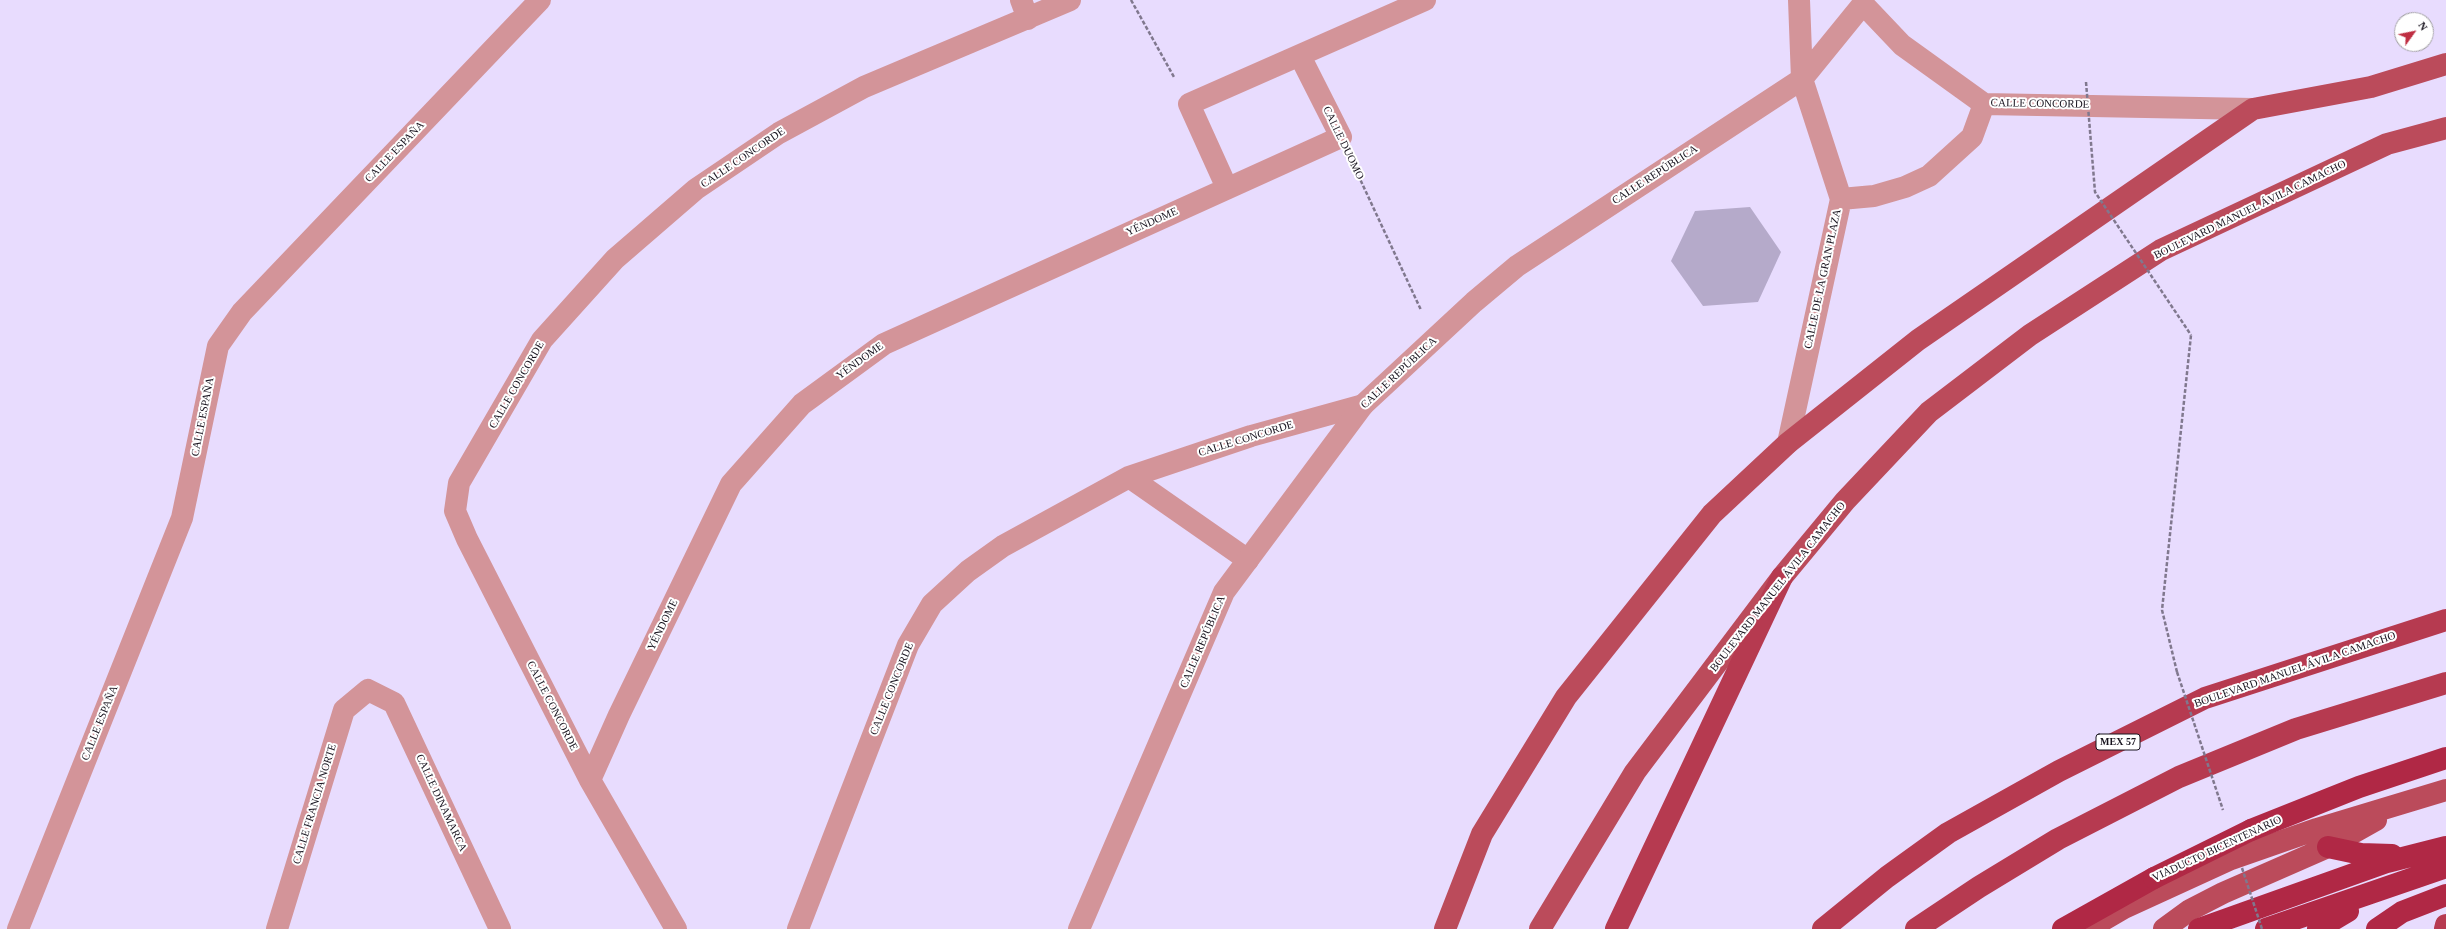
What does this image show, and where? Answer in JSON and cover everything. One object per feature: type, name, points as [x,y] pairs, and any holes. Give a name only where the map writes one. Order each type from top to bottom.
[{"type":"highway","points":[[1616,929],[1782,577]]},
{"type":"highway","name":"BOULEVARD MANUEL ÁVILA CAMACHO","points":[[1823,929],[1887,877],[1948,833],[2059,771],[2205,698],[2446,620]]},
{"type":"highway","points":[[1916,929],[1979,887],[2058,839],[2179,777],[2296,729],[2446,683]]},
{"type":"highway","name":"VIADUCTO BICENTENARIO","points":[[2063,929],[2154,878],[2251,830],[2359,787],[2446,758]]},
{"type":"highway","points":[[2328,847],[2378,856],[2420,854]]},
{"type":"highway","points":[[2199,929],[2387,862],[2446,847]]},
{"type":"highway","points":[[2266,929],[2446,867]]},
{"type":"highway","points":[[2318,929],[2381,890]]},
{"type":"highway","points":[[2377,929],[2402,912],[2446,895]]},
{"type":"highway","points":[[2445,929],[2446,925]]},
{"type":"main road","points":[[1445,929],[1482,834],[1566,697],[1712,514],[1788,443],[1918,340],[2253,109],[2371,87],[2446,64]]},
{"type":"main road","name":"BOULEVARD MANUEL ÁVILA CAMACHO","points":[[1540,929],[1635,772],[1782,577],[1845,501],[1929,412],[2030,335],[2161,250],[2387,144],[2446,128]]},
{"type":"main road","points":[[2088,929],[2124,908],[2231,859],[2317,828],[2446,790]]},
{"type":"main road","points":[[2164,929],[2190,910],[2223,893],[2328,847],[2410,801]]},
{"type":"street","name":"CALLE ESPAÑA","points":[[18,929],[182,518],[218,346],[242,312],[540,0]]},
{"type":"street","name":"CALLE CONCORDE","points":[[676,929],[590,780],[461,527],[455,511],[459,483],[542,340],[615,259],[696,189],[779,132],[864,87],[1024,10],[1070,0]]},
{"type":"street","points":[[1227,188],[1189,104],[1426,0]]},
{"type":"street","name":"CALLE DE LA GRAN PLAZA","points":[[1788,443],[1841,199],[1802,79],[1799,0]]},
{"type":"street","name":"CALLE CONCORDE","points":[[1863,2],[1902,45],[1984,104],[2253,109]]},
{"type":"street","name":"CALLE REPÚBLICA","points":[[1079,929],[1224,592],[1363,405],[1435,340],[1474,302],[1517,266],[1802,79],[1863,2]]},
{"type":"street","name":"CALLE DUOMO","points":[[1300,56],[1340,137]]},
{"type":"street","points":[[1841,199],[1874,196],[1905,187],[1929,176],[1972,137],[1984,104]]},
{"type":"street","name":"YÉNDOME","points":[[590,780],[731,484],[802,404],[884,344],[1340,137]]},
{"type":"street","name":"CALLE CONCORDE","points":[[798,929],[908,645],[932,604],[968,571],[1003,546],[1130,477],[1251,436],[1363,405]]},
{"type":"street","points":[[1130,477],[1248,560]]},
{"type":"street","name":"CALLE FRANCIA NORTE","points":[[277,929],[344,710],[368,690]]},
{"type":"street","name":"CALLE DINAMARCA","points":[[368,690],[394,703],[500,929]]},
{"type":"path","points":[[1131,0],[1189,104]]},
{"type":"path","points":[[2086,82],[2095,192],[2191,335],[2162,610],[2177,672],[2225,816]]},
{"type":"path","name":"CALLE DUOMO","points":[[1340,137],[1435,340]]},
{"type":"path","points":[[2240,861],[2262,929]]},
{"type":"building","points":[[1750,207],[1781,252],[1758,302],[1703,306],[1671,261],[1695,211]]}]
